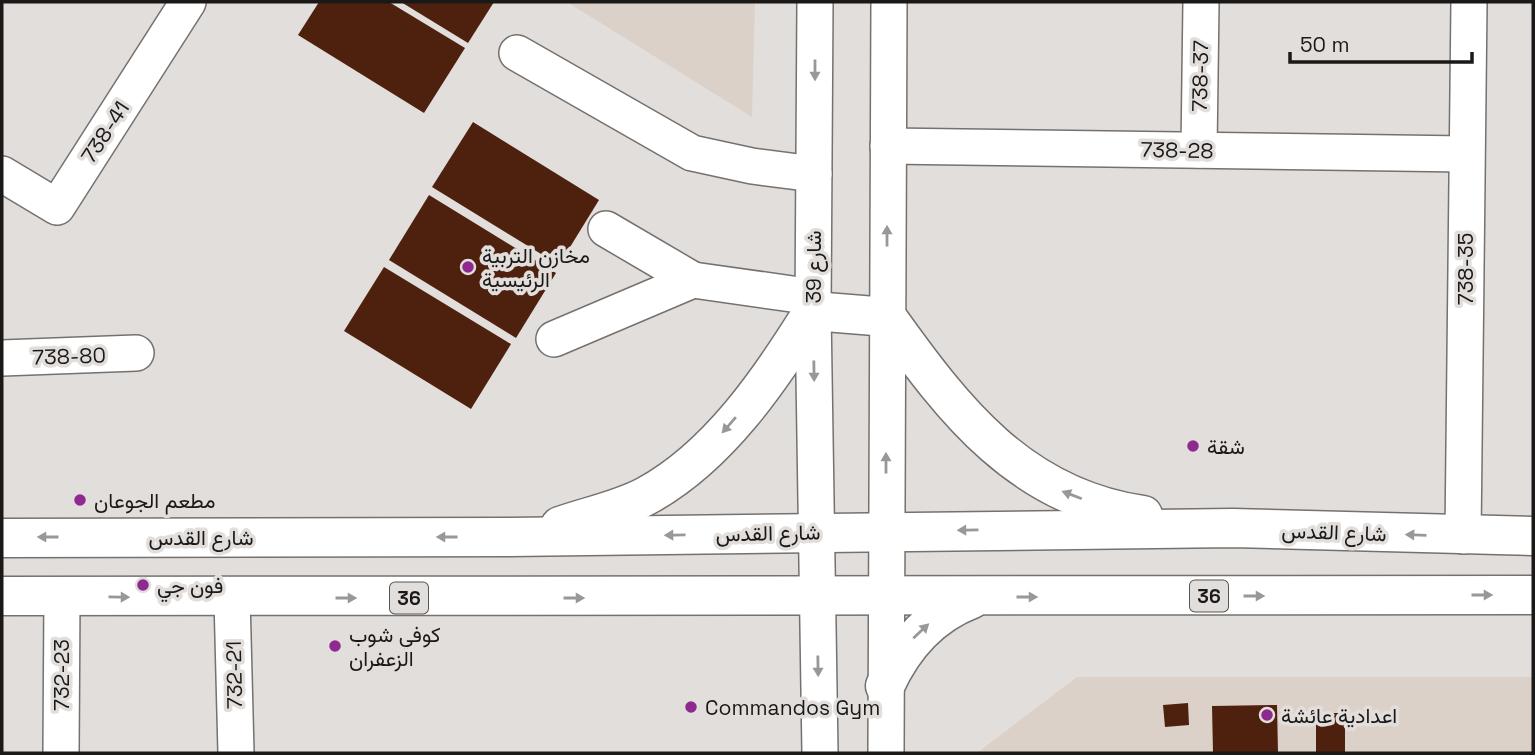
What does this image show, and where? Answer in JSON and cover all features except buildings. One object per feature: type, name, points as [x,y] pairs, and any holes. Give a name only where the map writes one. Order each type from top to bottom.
[{"type":"main road","points":[[510,537],[558,527],[645,497],[676,475],[715,442],[777,369],[813,304],[887,317],[938,389],[1018,467],[1055,489],[1117,512],[1233,528]]},
{"type":"main road","name":"شارع القدس","points":[[2,537],[510,537],[1233,528],[1533,536]]},
{"type":"main road","name":"36","points":[[2,596],[885,598],[1533,595]]},
{"type":"main road","points":[[885,687],[914,638],[943,613],[978,597]]},
{"type":"street","name":"738-41","points":[[2,174],[57,207],[188,2]]},
{"type":"street","name":"شارع 39","points":[[815,2],[813,304],[820,753]]},
{"type":"street","points":[[886,753],[889,2]]},
{"type":"street","name":"738-37","points":[[1199,150],[1201,2]]},
{"type":"street","name":"738-35","points":[[1463,536],[1469,2]]},
{"type":"street","points":[[517,52],[691,153],[814,174]]},
{"type":"street","name":"738-28","points":[[888,146],[1466,154]]},
{"type":"street","points":[[606,229],[694,280],[813,304]]},
{"type":"street","points":[[554,339],[694,280]]},
{"type":"street","name":"738-80","points":[[2,358],[136,354]]},
{"type":"street","name":"732-23","points":[[61,753],[62,596]]},
{"type":"street","name":"732-21","points":[[232,598],[236,753]]},
{"type":"shaded area","points":[[567,2],[755,2],[752,117]]},
{"type":"shaded area","name":"اعدادية عائشة","points":[[1077,677],[1533,677],[1533,753],[977,753]]},
{"type":"place","name":"مخازن التربية الرئيسية","points":[[468,267]]},
{"type":"place","name":"شقة","points":[[1193,446]]},
{"type":"place","name":"مطعم الجوعان","points":[[80,500]]},
{"type":"place","name":"فون جي","points":[[143,585]]},
{"type":"place","name":"كوفي شوب الزعفران","points":[[335,646]]},
{"type":"place","name":"Commandos Gym","points":[[691,707]]},
{"type":"place","name":"اعدادية عائشة","points":[[1267,715]]}]
